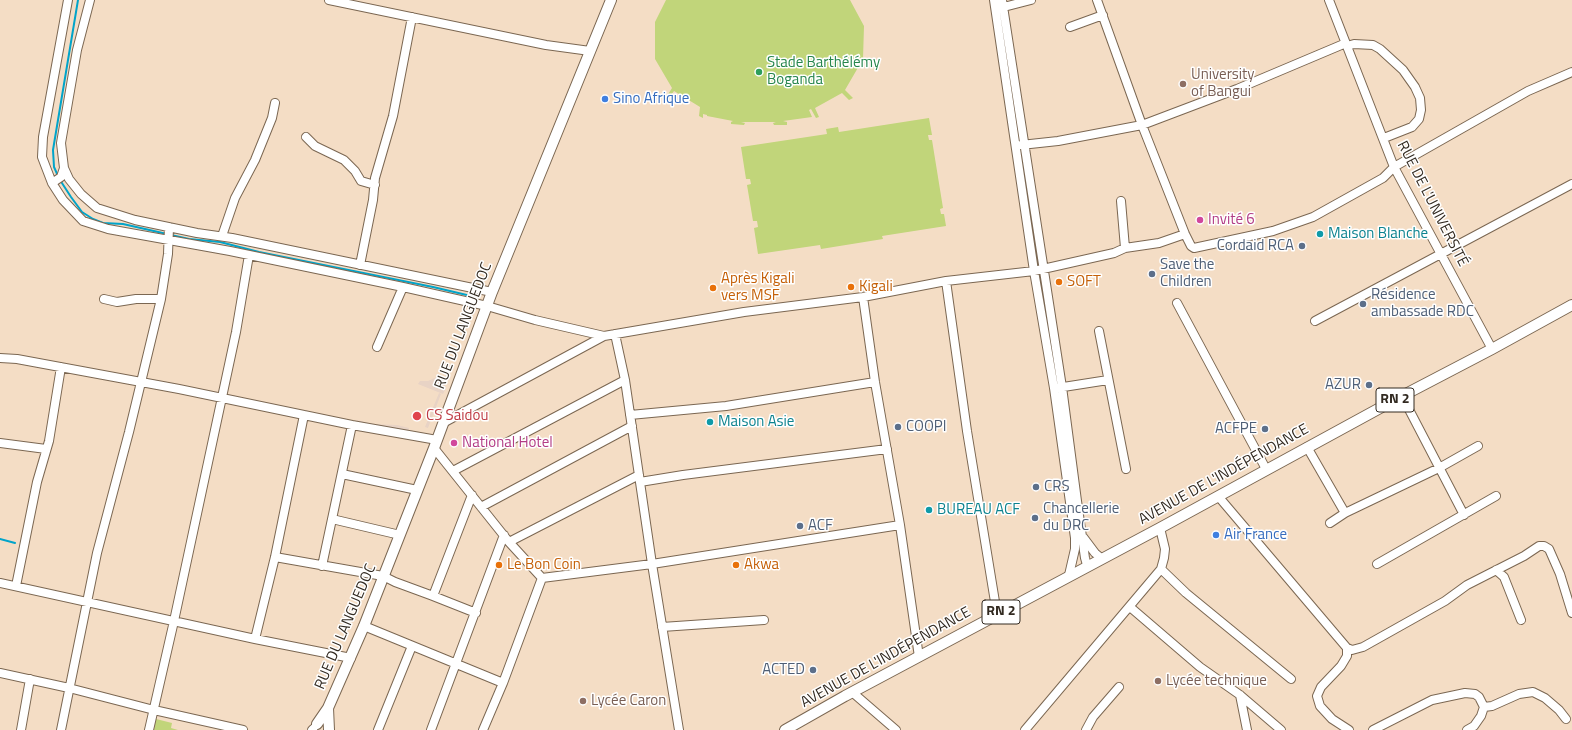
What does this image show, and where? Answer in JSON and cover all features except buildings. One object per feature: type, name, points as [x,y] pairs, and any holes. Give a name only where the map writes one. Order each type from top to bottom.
[{"type":"main road","name":"RUE DU LANGUEDOC","points":[[313,728],[328,708],[351,658],[435,444],[492,292],[611,0]]},
{"type":"main road","name":"AVENUE DE L'INDÉPENDANCE","points":[[785,730],[852,692],[1069,575],[1160,528],[1402,396],[1492,350],[1572,305]]},
{"type":"main road","points":[[328,708],[329,729]]},
{"type":"main road","points":[[313,728],[322,723],[329,729]]},
{"type":"street","points":[[68,0],[43,137],[42,157],[52,183],[63,200],[83,221],[108,229],[230,251],[403,287],[487,306],[534,320],[604,336]]},
{"type":"street","points":[[90,0],[77,50],[61,143],[65,178],[97,208],[135,220],[197,233],[232,238],[492,292]]},
{"type":"street","points":[[329,0],[546,45],[590,51]]},
{"type":"street","points":[[994,0],[1000,5],[1021,145],[1044,269],[1075,538],[1074,555],[1069,575]]},
{"type":"street","points":[[1000,5],[1031,0]]},
{"type":"street","points":[[1097,0],[1142,125],[1185,234],[1191,246],[1197,248],[1273,231],[1313,216],[1383,178],[1394,167],[1528,91],[1572,72]]},
{"type":"street","name":"RUE DE L'UNIVERSITÉ","points":[[1329,0],[1394,167],[1492,350]]},
{"type":"street","points":[[1070,27],[1103,16]]},
{"type":"street","points":[[360,265],[371,217],[375,178],[393,116],[412,17]]},
{"type":"street","points":[[1021,145],[1058,141],[1142,125],[1346,45],[1354,44],[1373,45],[1380,49],[1403,70],[1415,87],[1420,98],[1421,110],[1419,119],[1412,127],[1384,138]]},
{"type":"street","points":[[222,236],[234,198],[255,160],[272,118],[275,103]]},
{"type":"street","points":[[306,137],[315,146],[344,160],[355,171],[361,181],[375,185]]},
{"type":"street","points":[[1021,145],[1034,271],[1058,388],[1085,558],[1088,565]]},
{"type":"street","points":[[52,183],[65,178]]},
{"type":"street","points":[[1315,321],[1572,184]]},
{"type":"street","points":[[1121,201],[1125,248]]},
{"type":"street","points":[[61,730],[98,553],[161,299],[168,254],[169,227]]},
{"type":"street","points":[[443,423],[604,336],[744,312],[863,297],[946,281],[1034,271],[1114,253],[1125,248],[1159,243],[1185,234]]},
{"type":"street","points":[[230,251],[232,238]]},
{"type":"street","points":[[293,264],[296,251]]},
{"type":"street","points":[[149,730],[222,398],[250,255]]},
{"type":"street","points":[[946,281],[967,431],[997,614]]},
{"type":"street","points":[[377,347],[403,287]]},
{"type":"street","points":[[863,297],[875,382],[900,525],[919,657]]},
{"type":"street","points":[[104,299],[117,302],[136,299],[161,299]]},
{"type":"street","points":[[1177,303],[1266,470]]},
{"type":"street","points":[[1099,331],[1126,469]]},
{"type":"street","points":[[615,334],[625,380],[652,564],[679,730]]},
{"type":"street","points":[[0,358],[17,359],[222,398],[435,444],[453,471],[481,507],[506,538],[542,578]]},
{"type":"street","points":[[16,586],[37,482],[46,449],[61,367]]},
{"type":"street","points":[[453,471],[625,380]]},
{"type":"street","points":[[1058,388],[1108,380]]},
{"type":"street","points":[[630,415],[726,406],[875,382]]},
{"type":"street","points":[[1402,396],[1464,515]]},
{"type":"street","points":[[256,639],[275,557],[304,415]]},
{"type":"street","points":[[322,566],[352,425]]},
{"type":"street","points":[[481,507],[632,426]]},
{"type":"street","points":[[0,443],[46,449]]},
{"type":"street","points":[[1330,523],[1345,513],[1439,468],[1478,446]]},
{"type":"street","points":[[1307,447],[1345,513]]},
{"type":"street","points":[[431,730],[506,538],[640,479],[683,475],[887,449]]},
{"type":"street","points":[[342,474],[417,490]]},
{"type":"street","points":[[433,596],[472,495]]},
{"type":"street","points":[[1218,496],[1347,648],[1352,650],[1362,647],[1445,601],[1467,585],[1524,556],[1539,546],[1544,546],[1549,549],[1560,574],[1572,613]]},
{"type":"street","points":[[1377,564],[1496,496]]},
{"type":"street","points":[[332,519],[400,534]]},
{"type":"street","points":[[542,578],[652,564],[900,525]]},
{"type":"street","points":[[1025,730],[1161,569],[1164,558],[1164,549],[1160,528]]},
{"type":"street","points":[[1082,534],[1088,545],[1101,558]]},
{"type":"street","points":[[275,557],[383,576],[476,613]]},
{"type":"street","points":[[1161,569],[1186,593],[1291,679]]},
{"type":"street","points":[[1496,570],[1504,577],[1521,620]]},
{"type":"street","points":[[484,730],[542,578]]},
{"type":"street","points":[[0,583],[87,603],[351,658]]},
{"type":"street","points":[[1130,607],[1200,667],[1240,695],[1281,730]]},
{"type":"street","points":[[662,627],[764,620]]},
{"type":"street","points":[[364,626],[503,683]]},
{"type":"street","points":[[378,730],[412,646]]},
{"type":"street","points":[[1347,648],[1347,656],[1341,666],[1321,687],[1318,696],[1320,706],[1332,719],[1349,730]]},
{"type":"street","points":[[0,673],[243,730]]},
{"type":"street","points":[[21,730],[30,679]]},
{"type":"street","points":[[1086,730],[1093,717],[1119,687]]},
{"type":"street","points":[[852,692],[896,730]]},
{"type":"street","points":[[1484,707],[1492,706],[1519,694],[1533,692],[1545,698],[1559,710],[1566,719]]},
{"type":"street","points":[[1373,730],[1432,700],[1465,693],[1475,694],[1479,697],[1484,707],[1481,716],[1474,726],[1467,730]]},
{"type":"street","points":[[1240,695],[1247,730]]},
{"type":"shaded area","points":[[441,375],[447,378],[446,388],[443,394],[418,384],[420,381],[428,381]]},
{"type":"shaded area","points":[[439,393],[441,394],[428,428],[425,427]]},
{"type":"shaded area","points":[[357,420],[372,424],[397,425],[409,428],[408,432],[357,423]]},
{"type":"green space","name":"Stade Barthélémy Boganda","points":[[666,0],[850,0],[864,26],[863,59],[845,90],[853,98],[849,100],[842,93],[815,108],[819,117],[816,118],[811,109],[809,110],[812,117],[783,121],[787,122],[787,125],[774,125],[773,123],[776,122],[741,122],[745,123],[744,125],[731,124],[733,121],[703,114],[703,118],[699,116],[700,107],[674,91],[669,98],[667,96],[672,88],[655,59],[655,22]]},
{"type":"green space","points":[[929,118],[932,135],[928,135],[929,140],[932,140],[943,208],[940,209],[941,214],[944,214],[946,226],[882,236],[883,239],[821,249],[820,245],[758,254],[754,228],[758,227],[757,221],[753,221],[747,185],[751,184],[750,179],[746,179],[741,147],[827,134],[826,129],[838,127],[839,132]]},
{"type":"green space","points":[[156,719],[172,723],[171,728],[178,730],[154,730]]},
{"type":"waterway","points":[[58,176],[54,167],[53,150],[78,0]]},
{"type":"waterway","points":[[60,180],[82,212],[93,219],[103,223],[123,224],[167,234]]},
{"type":"waterway","points":[[171,235],[189,239],[220,242],[259,252],[471,296]]},
{"type":"waterway","points":[[0,539],[15,543]]},
{"type":"place","name":"Stade Barthélémy Boganda","points":[[759,72]]},
{"type":"place","name":"University of Bangui","points":[[1183,84]]},
{"type":"place","name":"Sino Afrique","points":[[605,99]]},
{"type":"place","name":"Invité 6","points":[[1200,220]]},
{"type":"place","name":"Maison Blanche","points":[[1320,234]]},
{"type":"place","name":"Cordaid RCA","points":[[1302,246]]},
{"type":"place","name":"Save the Children","points":[[1152,274]]},
{"type":"place","name":"SOFT","points":[[1059,282]]},
{"type":"place","name":"Kigali","points":[[851,287]]},
{"type":"place","name":"Après Kigali vers MSF","points":[[713,288]]},
{"type":"place","name":"Résidence ambassade RDC","points":[[1363,304]]},
{"type":"place","name":"AZUR","points":[[1369,385]]},
{"type":"place","name":"CS Saidou","points":[[417,416]]},
{"type":"place","name":"Maison Asie","points":[[710,422]]},
{"type":"place","name":"COOPI","points":[[898,427]]},
{"type":"place","name":"ACFPE","points":[[1265,429]]},
{"type":"place","name":"National Hotel","points":[[454,443]]},
{"type":"place","name":"CRS","points":[[1036,487]]},
{"type":"place","name":"BUREAU ACF","points":[[929,510]]},
{"type":"place","name":"Chancellerie du DRC","points":[[1035,518]]},
{"type":"place","name":"ACF","points":[[800,526]]},
{"type":"place","name":"Air France","points":[[1216,535]]},
{"type":"place","name":"Le Bon Coin","points":[[499,565]]},
{"type":"place","name":"Akwa","points":[[736,565]]},
{"type":"place","name":"ACTED","points":[[813,670]]},
{"type":"place","name":"Lycée technique","points":[[1158,681]]},
{"type":"place","name":"Lycée Caron","points":[[583,701]]}]
